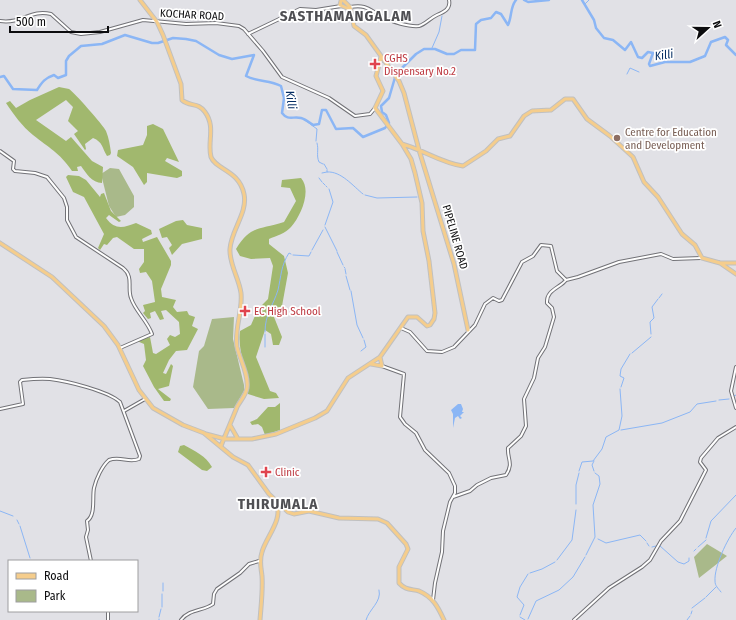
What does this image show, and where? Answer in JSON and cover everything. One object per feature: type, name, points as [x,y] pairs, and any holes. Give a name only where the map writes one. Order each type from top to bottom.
[{"type":"main road","points":[[140,0],[157,22],[181,84],[182,100],[198,105],[205,111],[209,119],[212,132],[212,158],[216,164],[233,174],[243,189],[245,198],[243,211],[232,236],[230,251],[240,292],[236,340],[247,389],[222,446]]},
{"type":"main road","points":[[342,2],[349,8]]},
{"type":"main road","name":"PIPELINE ROAD","points":[[349,8],[355,29],[366,36],[381,59],[399,81],[404,92],[419,150],[454,264],[468,330]]},
{"type":"main road","points":[[0,243],[52,277],[106,328],[119,348],[145,399],[153,408],[168,417],[204,433],[225,438],[238,439],[252,439],[276,434],[315,418],[327,411],[348,378],[380,357],[408,317],[414,316],[429,326],[433,322],[435,313],[429,261],[423,232],[422,203],[414,167],[402,144],[384,122],[375,108],[383,91],[377,79],[377,71],[381,59]]},
{"type":"main road","points":[[402,144],[451,164],[463,166],[498,140],[510,136],[524,116],[532,111],[551,110],[565,99],[572,99],[587,119],[610,136],[633,157],[644,182],[658,197],[682,234],[695,245],[702,258],[720,263],[736,263]]},
{"type":"main road","points":[[720,263],[736,274]]},
{"type":"main road","points":[[371,364],[382,366],[380,357]]},
{"type":"main road","points":[[230,425],[238,439]]},
{"type":"main road","points":[[204,433],[222,446],[233,457],[248,465],[257,479],[279,506],[292,514],[309,511],[334,518],[374,518],[385,522],[406,544],[408,549],[399,567],[399,583],[406,589],[419,591],[433,600],[444,620]]},
{"type":"main road","points":[[260,620],[262,576],[260,561],[262,551],[275,525],[279,506]]},
{"type":"street","points":[[349,8],[370,8],[384,18],[408,25],[419,26],[424,24],[430,18],[445,12],[449,6],[449,0]]},
{"type":"street","points":[[248,34],[300,9],[316,10],[334,7],[342,2]]},
{"type":"street","name":"KOCHAR ROAD","points":[[0,21],[14,22],[30,15],[48,13],[71,32],[81,34],[100,32],[143,20],[186,24],[216,23],[239,26],[268,56],[279,74],[286,79],[308,87],[329,98],[355,116],[370,114],[375,108]]},
{"type":"street","points":[[0,151],[14,161],[13,169],[15,171],[35,173],[47,177],[64,198],[67,207],[66,220],[76,237],[123,268],[128,274],[131,299],[136,309],[148,324],[152,334],[119,348]]},
{"type":"street","points":[[404,324],[405,329],[426,350],[436,353],[450,349],[478,321],[487,302],[493,298],[499,301],[502,300],[520,265],[524,260],[533,256],[540,246],[551,246],[557,271],[566,280]]},
{"type":"street","points":[[433,600],[435,583],[442,554],[443,531],[453,497],[470,491],[480,483],[506,475],[511,463],[508,448],[521,436],[526,426],[524,397],[534,378],[537,360],[545,347],[554,317],[553,309],[547,303],[550,293],[566,280],[619,262],[661,254],[673,258],[702,258]]},
{"type":"street","points":[[400,328],[405,329]]},
{"type":"street","points":[[382,366],[404,374],[400,417],[416,433],[425,450],[449,473],[455,486],[456,495]]},
{"type":"street","points":[[736,367],[731,391],[736,408]]},
{"type":"street","points":[[0,409],[23,404],[20,382],[22,380],[51,379],[72,383],[115,397],[120,402],[140,456],[139,459],[134,460],[119,457],[109,460],[100,474],[94,487],[91,516],[87,521],[88,530],[86,537],[91,560]]},
{"type":"street","points":[[123,412],[145,399]]},
{"type":"street","points":[[574,620],[609,588],[642,568],[653,557],[661,541],[680,521],[695,490],[705,476],[706,470],[700,460],[718,438],[736,427]]},
{"type":"street","points":[[182,620],[191,612],[214,604],[214,594],[217,589],[240,574],[249,564],[260,561]]},
{"type":"green space","points":[[59,87],[72,91],[104,128],[109,139],[110,155],[107,156],[101,143],[93,138],[85,144],[85,150],[74,134],[78,131],[68,121],[73,107],[66,100],[36,120],[66,141],[71,137],[92,161],[103,167],[102,183],[98,183],[92,179],[81,166],[77,167],[78,171],[72,171],[54,151],[25,128],[6,103],[10,101],[16,108]]},
{"type":"green space","points":[[153,124],[163,129],[179,162],[167,158],[165,161],[182,171],[182,176],[177,178],[147,173],[147,182],[144,185],[133,167],[117,156],[118,150],[143,145],[147,135],[147,126]]},
{"type":"green space","points":[[110,168],[119,169],[134,196],[134,207],[125,215],[116,217],[109,206],[101,174]]},
{"type":"green space","points":[[68,175],[79,176],[86,180],[100,197],[101,194],[104,193],[111,211],[121,221],[119,222],[109,215],[106,218],[113,225],[123,227],[136,223],[151,230],[152,234],[142,239],[143,242],[157,237],[171,261],[171,265],[161,289],[162,297],[176,300],[173,307],[177,312],[187,311],[189,315],[195,317],[192,326],[198,329],[187,350],[176,351],[169,360],[163,373],[166,374],[171,364],[173,366],[169,386],[158,389],[171,399],[170,401],[164,401],[154,387],[143,366],[146,360],[144,344],[137,341],[150,337],[153,353],[156,354],[170,345],[167,339],[170,335],[175,337],[180,334],[179,322],[166,310],[161,311],[164,319],[160,320],[155,311],[150,313],[151,318],[148,319],[143,313],[145,311],[143,305],[155,302],[152,281],[146,272],[140,273],[139,269],[144,262],[144,249],[134,249],[117,237],[113,238],[107,245],[104,244],[100,250],[98,248],[104,234],[84,197],[73,192],[66,177]]},
{"type":"green space","points":[[301,178],[304,183],[305,196],[304,203],[295,222],[286,231],[269,239],[269,244],[284,256],[288,273],[282,306],[272,312],[282,337],[279,345],[273,345],[271,334],[265,330],[256,357],[270,391],[276,393],[279,398],[264,399],[248,394],[247,378],[241,355],[240,331],[251,325],[258,309],[268,299],[273,266],[270,258],[251,259],[240,256],[236,249],[241,241],[251,232],[284,222],[296,201],[290,188],[281,187],[282,180]]},
{"type":"green space","points":[[183,220],[187,225],[202,228],[202,239],[182,244],[172,255],[169,248],[172,245],[167,237],[162,238],[159,229],[176,221]]},
{"type":"green space","points":[[234,317],[233,339],[244,385],[244,391],[234,408],[208,409],[193,387],[199,351],[204,346],[212,319]]},
{"type":"green space","points":[[280,403],[280,430],[265,435],[262,427],[258,424],[252,425],[250,422],[257,419],[268,407],[275,407]]},
{"type":"green space","points":[[184,445],[203,457],[212,467],[207,471],[202,470],[178,452],[180,446]]},
{"type":"green space","points":[[707,544],[727,556],[699,578],[694,557]]},
{"type":"water","points":[[458,404],[461,404],[463,409],[462,412],[464,412],[460,416],[462,418],[460,419],[458,416],[455,418],[453,428],[453,414],[451,410]]},
{"type":"waterway","name":"Killi","points":[[0,77],[4,76],[13,89],[37,90],[48,77],[54,75],[58,78],[66,75],[66,61],[69,56],[81,46],[102,44],[125,35],[152,43],[158,43],[173,38],[186,39],[196,41],[219,55],[232,59],[254,55],[246,76],[281,86],[284,98],[282,113],[286,117],[301,118],[313,125],[319,124],[322,110],[326,110],[336,129],[353,128],[363,137],[385,128],[389,123],[386,115],[382,112],[381,106],[389,98],[396,74],[416,54],[424,49],[435,49],[447,54],[454,54],[461,50],[475,50],[476,24],[481,20],[491,18],[496,12],[501,14],[508,25],[516,0]]},
{"type":"waterway","name":"Killi","points":[[524,0],[528,2],[549,0]]},
{"type":"waterway","name":"Killi","points":[[582,0],[594,20],[596,28],[604,38],[613,40],[625,50],[631,42],[638,57],[642,58],[648,52],[653,53],[649,64],[650,66],[665,62],[690,62],[705,56],[711,42],[725,37],[728,40],[726,45],[736,55]]},
{"type":"waterway","name":"Killi","points":[[585,4],[589,0]]},
{"type":"waterway","points":[[432,48],[439,32],[442,16]]},
{"type":"waterway","points":[[627,74],[630,68],[639,72]]},
{"type":"waterway","name":"Killi","points":[[302,118],[317,129],[316,141]]},
{"type":"waterway","points":[[317,143],[318,159],[319,162],[323,164]]},
{"type":"waterway","points":[[324,164],[327,169]]},
{"type":"waterway","points":[[327,170],[327,172],[332,172],[342,176],[363,194]]},
{"type":"waterway","points":[[322,173],[327,172]]},
{"type":"waterway","points":[[319,178],[322,182]]},
{"type":"waterway","points":[[325,225],[333,202],[329,189]]},
{"type":"waterway","points":[[365,195],[377,198],[417,197]]},
{"type":"waterway","points":[[325,227],[337,251]]},
{"type":"waterway","points":[[312,250],[323,230]]},
{"type":"waterway","points":[[293,255],[309,256],[311,252]]},
{"type":"waterway","points":[[337,252],[343,265]]},
{"type":"waterway","points":[[265,332],[266,320],[278,290],[283,267],[289,253],[291,254]]},
{"type":"waterway","points":[[345,269],[346,274]]},
{"type":"waterway","points":[[346,276],[350,290]]},
{"type":"waterway","points":[[351,291],[357,325],[363,338]]},
{"type":"waterway","points":[[659,298],[662,294]]},
{"type":"waterway","points":[[651,334],[650,322],[654,318],[652,307],[658,299]]},
{"type":"waterway","points":[[265,334],[265,347]]},
{"type":"waterway","points":[[632,353],[651,337]]},
{"type":"waterway","points":[[361,351],[366,347],[364,340]]},
{"type":"waterway","points":[[621,387],[624,378],[620,376],[621,369],[630,354]]},
{"type":"waterway","points":[[579,471],[582,462],[593,461],[602,449],[606,437],[619,430],[622,416],[620,389]]},
{"type":"waterway","points":[[719,400],[729,399]]},
{"type":"waterway","points":[[621,430],[662,423],[690,412],[697,404],[716,401]]},
{"type":"waterway","points":[[594,461],[592,465],[594,471]]},
{"type":"waterway","points":[[576,504],[576,485],[579,473]]},
{"type":"waterway","points":[[586,555],[595,537],[593,505],[600,484],[599,476],[595,473]]},
{"type":"waterway","points":[[706,538],[711,521],[736,495]]},
{"type":"waterway","points":[[557,560],[572,540],[576,510]]},
{"type":"waterway","points":[[0,511],[13,516]]},
{"type":"waterway","points":[[17,520],[19,524]]},
{"type":"waterway","points":[[20,526],[30,558]]},
{"type":"waterway","points":[[721,592],[715,583],[715,575],[725,546],[736,528]]},
{"type":"waterway","points":[[598,539],[606,543],[640,535],[646,541]]},
{"type":"waterway","points":[[698,547],[706,540]]},
{"type":"waterway","points":[[652,547],[656,546]]},
{"type":"waterway","points":[[660,546],[678,562],[684,564],[689,561],[689,558]]},
{"type":"waterway","points":[[528,619],[536,601],[559,590],[573,577],[585,557]]},
{"type":"waterway","points":[[530,573],[555,562]]},
{"type":"waterway","points":[[520,615],[524,605],[517,597],[520,587],[528,574]]},
{"type":"waterway","points":[[163,583],[163,591]]},
{"type":"waterway","points":[[706,597],[716,587]]},
{"type":"waterway","points":[[366,620],[379,598],[379,590]]},
{"type":"waterway","points":[[162,594],[162,607]]},
{"type":"waterway","points":[[692,608],[705,598]]},
{"type":"waterway","points":[[159,617],[161,609]]},
{"type":"waterway","points":[[687,620],[690,616]]},
{"type":"waterway","points":[[520,617],[525,620]]},
{"type":"place","name":"CGHS Dispensary No.2","points":[[375,64]]},
{"type":"place","name":"Centre for Education and Development","points":[[617,138]]},
{"type":"place","name":"EC High School","points":[[245,311]]},
{"type":"place","name":"Clinic","points":[[266,472]]},
{"type":"district","name":"SASTHAMANGALAM","points":[[346,16]]},
{"type":"district","name":"THIRUMALA","points":[[278,504]]}]
